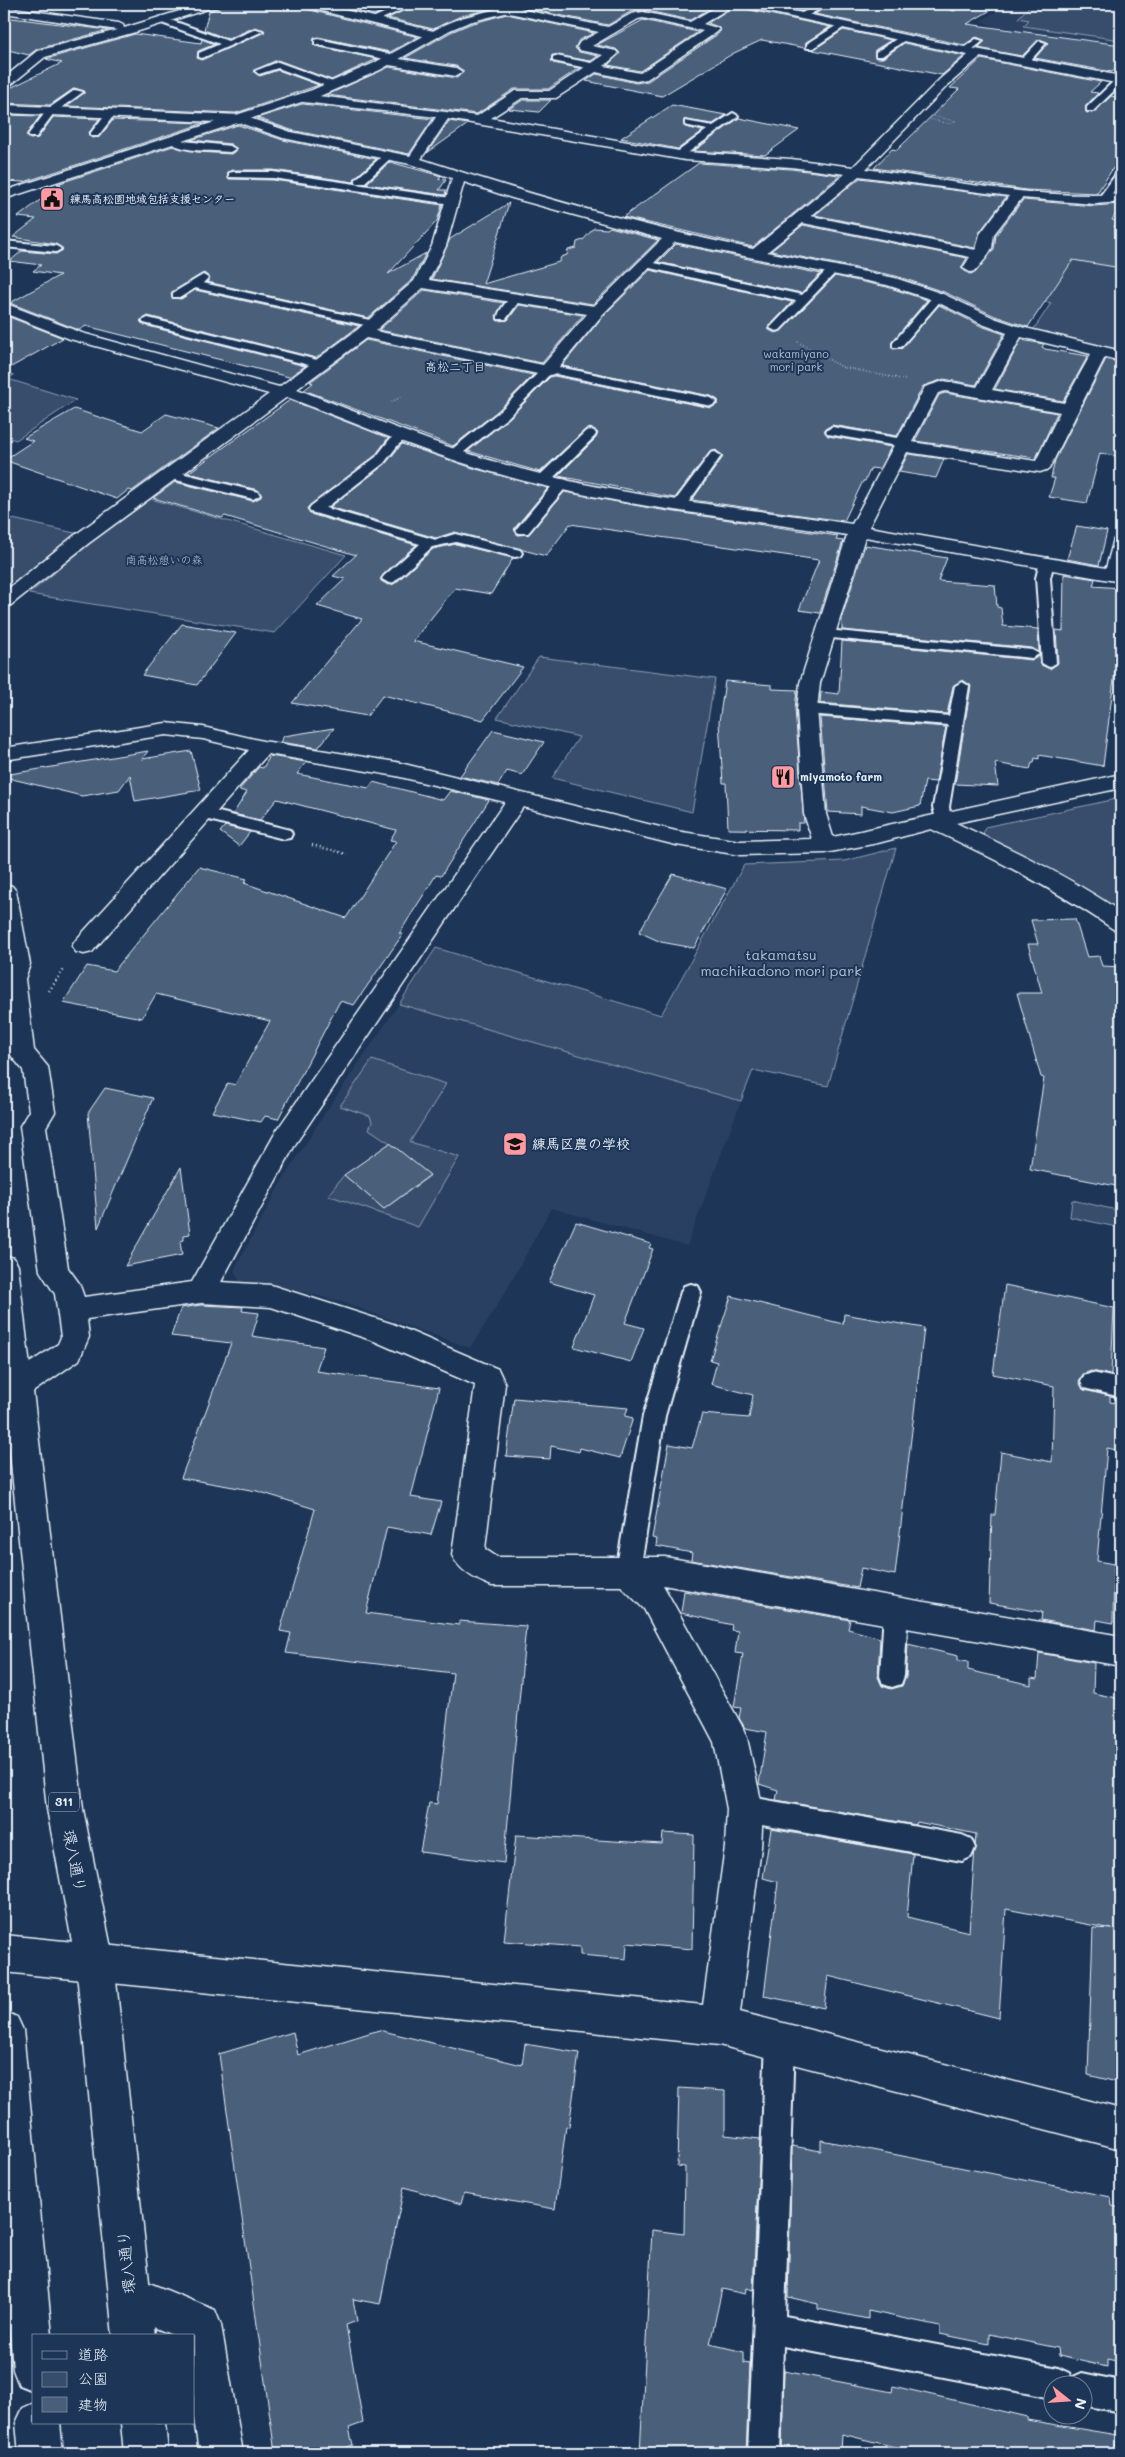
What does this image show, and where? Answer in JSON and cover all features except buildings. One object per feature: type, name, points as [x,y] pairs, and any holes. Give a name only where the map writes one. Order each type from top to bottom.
[{"type":"street","points":[[5,81],[41,54],[135,29],[213,4]]},
{"type":"street","points":[[306,4],[434,35]]},
{"type":"street","points":[[4,196],[238,120],[335,86],[390,60],[465,20],[529,4]]},
{"type":"street","points":[[693,25],[729,4]]},
{"type":"street","points":[[745,4],[904,38],[974,48],[1025,61],[1119,77]]},
{"type":"street","points":[[504,9],[607,30]]},
{"type":"street","points":[[4,10],[135,29]]},
{"type":"street","points":[[479,120],[519,94],[552,95],[595,67],[612,54],[583,47],[584,45],[607,30],[638,15],[713,30],[643,76],[636,77],[595,67]]},
{"type":"street","points":[[757,253],[855,173],[944,82],[974,48]]},
{"type":"street","points":[[390,60],[456,72]]},
{"type":"street","points":[[302,98],[479,120],[678,155],[752,159],[1019,193],[1115,198]]},
{"type":"street","points":[[4,109],[238,120],[288,134],[413,161],[517,195],[672,237],[757,253],[890,282],[938,297],[988,321],[1016,331],[1121,356]]},
{"type":"street","points":[[413,161],[444,115]]},
{"type":"street","points":[[4,601],[82,539],[173,475],[368,329],[420,283],[439,246],[459,176]]},
{"type":"street","points":[[969,270],[981,255],[987,234],[1019,193]]},
{"type":"street","points":[[801,218],[981,255]]},
{"type":"street","points":[[368,329],[548,370],[598,311],[672,237]]},
{"type":"street","points":[[420,283],[598,311]]},
{"type":"street","points":[[4,308],[76,336],[283,392],[403,436],[504,470],[562,483],[680,504],[858,530],[1118,575],[1121,542]]},
{"type":"street","points":[[982,392],[1016,331]]},
{"type":"street","points":[[903,444],[1040,467],[1043,465],[1069,409],[1100,351]]},
{"type":"street","points":[[825,846],[815,814],[807,709],[810,684],[858,530],[931,390],[944,386],[1069,409]]},
{"type":"street","points":[[4,754],[166,729],[203,733],[263,747],[396,769],[676,838],[740,848],[825,846],[878,836],[938,820],[1121,781]]},
{"type":"street","points":[[84,946],[263,747]]},
{"type":"street","points":[[201,1292],[286,1136],[518,799]]},
{"type":"street","points":[[938,820],[1072,890],[1121,923]]},
{"type":"street","points":[[4,891],[6,893],[18,964],[14,980],[22,1053],[35,1067],[42,1112],[33,1126],[54,1271],[69,1291],[75,1337],[69,1352],[17,1386]]},
{"type":"street","name":"環八通り","points":[[4,1266],[65,1809],[95,1963],[134,2334]]},
{"type":"street","points":[[72,1310],[201,1292],[271,1296],[383,1332],[483,1374],[488,1378],[490,1384],[468,1555],[492,1572],[664,1571],[1121,1651]]},
{"type":"street","points":[[628,1571],[655,1599],[730,1738],[745,1809],[743,1847],[719,2026]]},
{"type":"street","points":[[4,1954],[719,2026],[1121,2129]]},
{"type":"street","points":[[4,2030],[32,2347]]},
{"type":"street","points":[[130,2296],[200,2325],[221,2453]]},
{"type":"street","points":[[38,2424],[41,2453]]},
{"type":"street","points":[[143,2424],[146,2453]]},
{"type":"lane","points":[[372,20],[411,4]]},
{"type":"lane","points":[[802,16],[825,4]]},
{"type":"lane","points":[[939,4],[954,6]]},
{"type":"lane","points":[[162,20],[228,44]]},
{"type":"lane","points":[[810,46],[845,24]]},
{"type":"lane","points":[[202,55],[259,31]]},
{"type":"lane","points":[[879,54],[904,38]]},
{"type":"lane","points":[[318,42],[390,60]]},
{"type":"lane","points":[[1025,61],[1042,43]]},
{"type":"lane","points":[[556,59],[595,67]]},
{"type":"lane","points":[[259,71],[278,65],[335,86]]},
{"type":"lane","points":[[1090,109],[1119,77]]},
{"type":"lane","points":[[33,135],[51,111],[78,92]]},
{"type":"lane","points":[[95,134],[110,114]]},
{"type":"lane","points":[[678,155],[733,116]]},
{"type":"lane","points":[[688,123],[714,129]]},
{"type":"lane","points":[[172,140],[182,144],[230,149]]},
{"type":"lane","points":[[360,181],[389,155]]},
{"type":"lane","points":[[233,175],[273,175],[451,201]]},
{"type":"lane","points":[[1115,198],[1106,195],[1121,175]]},
{"type":"lane","points":[[4,244],[56,249]]},
{"type":"lane","points":[[645,264],[804,299]]},
{"type":"lane","points":[[776,328],[834,269]]},
{"type":"lane","points":[[177,295],[209,274]]},
{"type":"lane","points":[[193,284],[368,329]]},
{"type":"lane","points":[[897,345],[938,297]]},
{"type":"lane","points":[[502,317],[516,298]]},
{"type":"lane","points":[[148,321],[321,364]]},
{"type":"lane","points":[[455,453],[504,414],[548,370],[711,402]]},
{"type":"lane","points":[[832,431],[903,444]]},
{"type":"lane","points":[[544,479],[590,434]]},
{"type":"lane","points":[[403,436],[394,442],[380,460],[316,509],[439,544],[455,538],[515,553]]},
{"type":"lane","points":[[680,504],[715,456]]},
{"type":"lane","points":[[173,475],[253,495]]},
{"type":"lane","points":[[523,530],[562,483]]},
{"type":"lane","points":[[389,579],[430,542]]},
{"type":"lane","points":[[1047,562],[1043,578],[1049,663]]},
{"type":"lane","points":[[827,634],[1032,654]]},
{"type":"lane","points":[[938,820],[962,686]]},
{"type":"lane","points":[[807,709],[956,721]]},
{"type":"lane","points":[[203,813],[284,834]]},
{"type":"lane","points":[[628,1571],[654,1416],[691,1292]]},
{"type":"lane","points":[[1092,1382],[1121,1388]]},
{"type":"lane","points":[[892,1676],[896,1611]]},
{"type":"lane","points":[[745,1809],[962,1848]]},
{"type":"lane","points":[[764,2453],[780,2042]]},
{"type":"lane","points":[[769,2328],[1042,2381]]},
{"type":"lane","points":[[1092,2391],[1121,2397]]},
{"type":"path","points":[[776,328],[777,333],[808,346],[824,359],[837,365],[938,387]]},
{"type":"path","points":[[284,834],[288,839],[347,854]]},
{"type":"path","points":[[17,1007],[47,994],[74,954],[84,946]]},
{"type":"shaded area","points":[[1009,4],[1121,4],[1121,44],[997,27],[980,21]]},
{"type":"shaded area","name":"練馬区農の学校","points":[[399,1004],[741,1101],[687,1246],[551,1208],[508,1288],[470,1348],[342,1302],[275,1285],[240,1282],[234,1270],[283,1179]]},
{"type":"green space","points":[[1032,4],[1121,4],[1121,40],[1023,26],[1029,20],[1018,18]]},
{"type":"green space","points":[[1056,225],[1121,236],[1121,352],[1032,332],[1051,303],[1008,294]]},
{"type":"green space","points":[[4,372],[14,375],[8,379],[76,400],[16,440],[4,436]]},
{"type":"green space","name":"南高松憩いの森","points":[[151,499],[346,555],[275,633],[29,594],[88,545]]},
{"type":"green space","points":[[4,517],[79,534],[4,594]]},
{"type":"green space","points":[[539,657],[715,679],[692,812],[552,778],[579,737],[497,718]]},
{"type":"green space","points":[[1121,798],[1121,915],[1086,889],[983,836],[985,827]]},
{"type":"green space","name":"takamatsu machikadono mori park","points":[[896,848],[828,1086],[753,1070],[741,1101],[399,1004],[436,948],[661,1015],[744,865],[844,861]]},
{"type":"green space","points":[[372,1060],[446,1084],[410,1142],[459,1157],[418,1227],[328,1195],[344,1175],[384,1209],[430,1176],[390,1143],[369,1129],[372,1122],[370,1116],[340,1106]]},
{"type":"green space","points":[[1072,1200],[1121,1211],[1121,1228],[1070,1217]]},
{"type":"place","name":"練馬高松園地域包括支援センター","points":[[52,199]]},
{"type":"place","name":"miyamoto farm","points":[[783,777]]},
{"type":"place","name":"練馬区農の学校","points":[[515,1144]]},
{"type":"district","name":"高松二丁目","points":[[455,367]]},
{"type":"park label","name":"wakamiyano mori park","points":[[796,360]]}]
